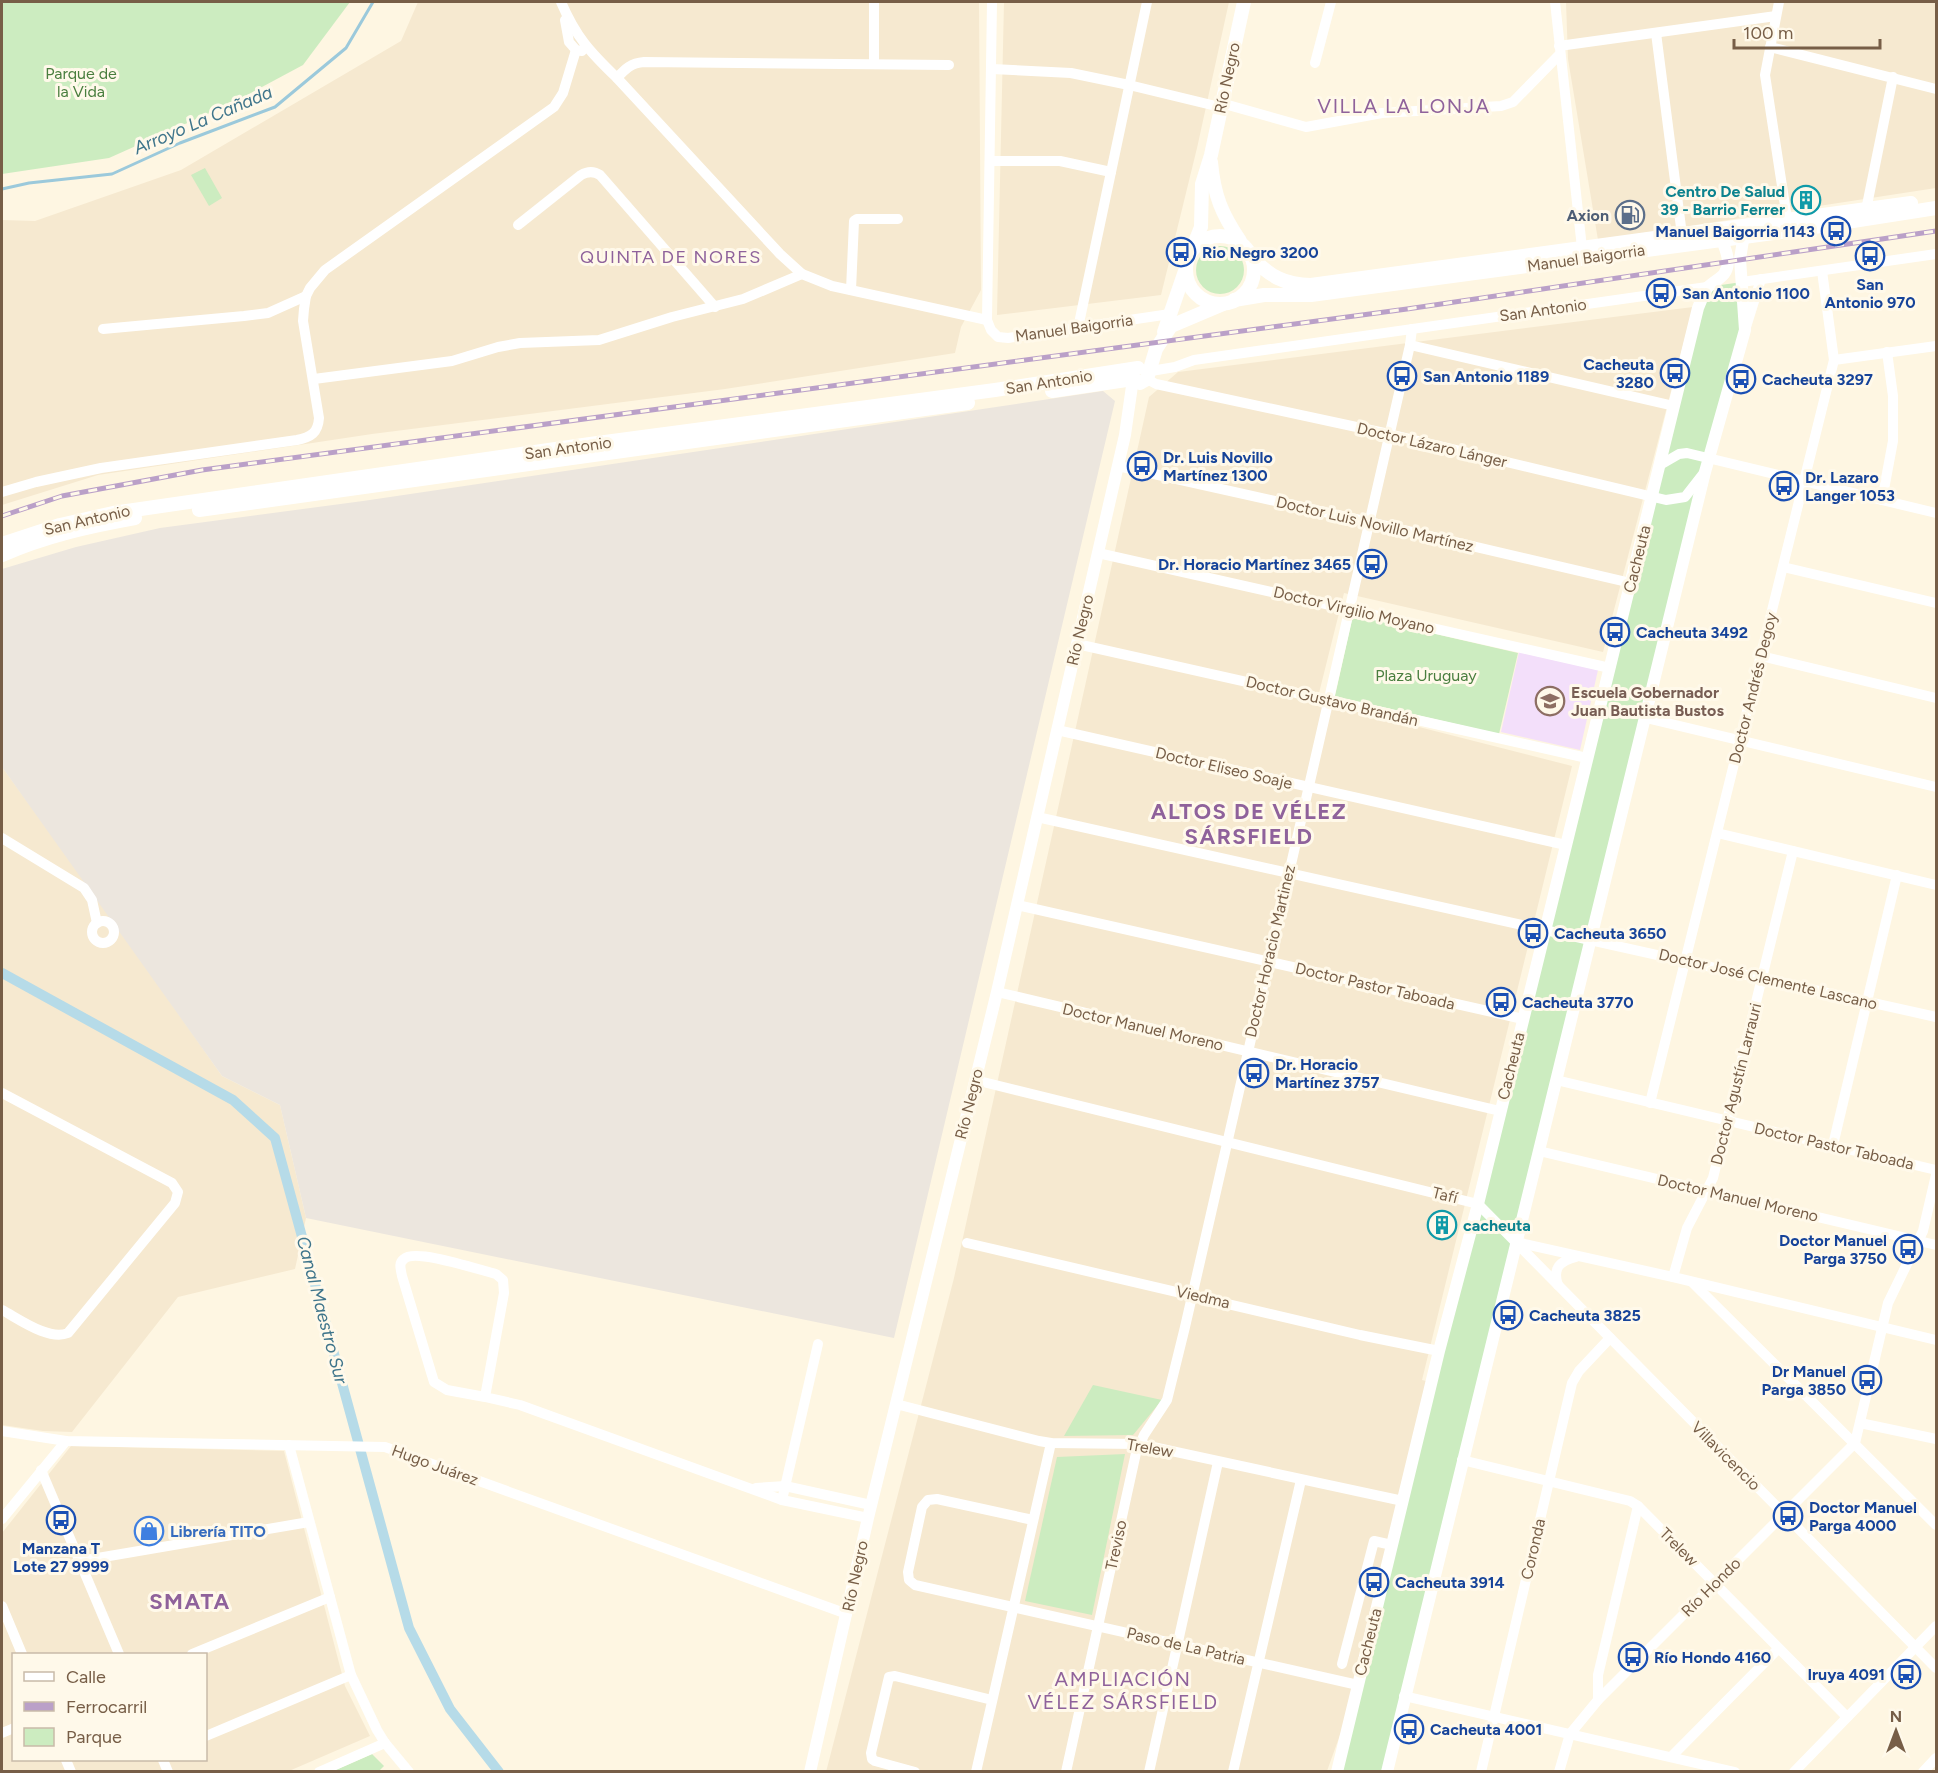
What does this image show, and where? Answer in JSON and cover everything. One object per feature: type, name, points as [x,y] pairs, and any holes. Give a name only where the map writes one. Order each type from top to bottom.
[{"type":"main road","name":"Río Negro","points":[[1191,252],[1201,227],[1202,184],[1211,155],[1244,2]]},
{"type":"main road","name":"Río Negro","points":[[1211,155],[1213,185],[1217,202],[1241,243]]},
{"type":"main road","name":"Manuel Baigorria","points":[[1230,302],[1264,295],[1311,295],[1788,226],[1865,214],[1936,199]]},
{"type":"main road","name":"Manuel Baigorria","points":[[1865,214],[1936,208]]},
{"type":"main road","name":"Manuel Baigorria","points":[[1251,257],[1275,279],[1291,284],[1311,285],[1682,235],[1720,235]]},
{"type":"main road","points":[[1143,375],[1162,337],[1191,252],[1201,242],[1214,236],[1228,237],[1241,243],[1251,257],[1254,272],[1246,291],[1230,302],[1177,322],[1162,337]]},
{"type":"main road","points":[[1186,269],[1191,287],[1197,295],[1206,300],[1230,302]]},
{"type":"main road","name":"San Antonio","points":[[2,544],[60,525],[113,513],[590,444],[995,390],[1143,375]]},
{"type":"main road","name":"San Antonio","points":[[2,555],[75,530],[138,518],[819,425],[1143,375]]},
{"type":"street","points":[[561,2],[570,42],[576,50],[591,53]]},
{"type":"street","points":[[561,2],[573,28],[591,53],[617,78],[780,254],[802,274],[816,281],[851,290],[987,320],[992,2]]},
{"type":"street","points":[[874,2],[874,64]]},
{"type":"street","points":[[1078,328],[1147,2]]},
{"type":"street","points":[[1315,63],[1332,2]]},
{"type":"street","points":[[1555,2],[1582,248]]},
{"type":"street","points":[[1779,2],[1765,68],[1788,226]]},
{"type":"street","points":[[992,69],[1055,71],[1221,105],[1306,127],[1382,113],[1501,106],[1513,102],[1559,50],[1776,16]]},
{"type":"street","points":[[1656,33],[1682,235]]},
{"type":"street","points":[[1770,47],[1936,89]]},
{"type":"street","points":[[2,492],[101,468],[306,438],[312,435],[318,426],[314,379],[303,321],[306,296],[310,288],[325,270],[554,107],[563,93],[576,50]]},
{"type":"street","points":[[617,78],[628,67],[644,62],[949,65]]},
{"type":"street","points":[[1865,214],[1893,77]]},
{"type":"street","points":[[990,161],[1060,161],[1111,172]]},
{"type":"street","points":[[518,225],[585,172],[596,173],[715,307]]},
{"type":"street","points":[[851,290],[854,221],[857,219],[898,219]]},
{"type":"street","points":[[1745,232],[1740,259],[1745,330]]},
{"type":"street","name":"Cacheuta","points":[[1337,1772],[1698,308],[1707,287],[1720,279],[1727,271],[1728,259],[1720,235]]},
{"type":"street","name":"San Antonio","points":[[1143,375],[1175,368],[1194,360],[1936,254]]},
{"type":"street","name":"Doctor Andrés Degoy","points":[[1650,1102],[1834,360],[1822,271]]},
{"type":"street","points":[[314,379],[452,360],[520,343],[599,340],[743,298],[802,274]]},
{"type":"street","points":[[1386,1772],[1705,472],[1761,279]]},
{"type":"street","points":[[103,329],[268,313],[306,296]]},
{"type":"street","name":"Manuel Baigorria","points":[[987,320],[994,333],[1001,338],[1170,314]]},
{"type":"street","name":"Doctor Horacio Martinez","points":[[1185,1327],[1412,329]]},
{"type":"street","points":[[1410,345],[1674,406]]},
{"type":"street","points":[[1834,360],[1936,345]]},
{"type":"street","points":[[1882,500],[1893,441],[1893,396],[1887,352]]},
{"type":"street","name":"Doctor Lázaro Lánger","points":[[1143,375],[1156,384],[1389,434],[1666,500],[1685,497],[1705,472]]},
{"type":"street","name":"Río Negro","points":[[810,1772],[871,1505],[997,992],[1125,435],[1143,375]]},
{"type":"street","points":[[1660,465],[1682,453],[1936,513]]},
{"type":"street","name":"Doctor Luis Novillo Martínez","points":[[1118,466],[1631,583]]},
{"type":"street","name":"Doctor Virgilio Moyano","points":[[1098,553],[1610,668]]},
{"type":"street","points":[[1783,567],[1936,603]]},
{"type":"street","name":"Doctor Gustavo Brandán","points":[[1077,644],[1587,758]]},
{"type":"street","points":[[1761,656],[1936,698]]},
{"type":"street","points":[[1646,718],[1936,787]]},
{"type":"street","name":"Doctor Eliseo Soaje","points":[[1057,730],[1566,845]]},
{"type":"street","name":"Doctor José Clemente Lascano","points":[[1037,817],[1936,1017]]},
{"type":"street","points":[[1717,832],[1936,885]]},
{"type":"street","points":[[2,838],[84,888],[92,900],[97,923]]},
{"type":"street","name":"Doctor Agustín Larrauri","points":[[1673,1277],[1687,1228],[1713,1178],[1793,851]]},
{"type":"street","points":[[1833,1145],[1897,875]]},
{"type":"street","name":"Doctor Pastor Taboada","points":[[1017,904],[1523,1019]]},
{"type":"street","name":"Doctor Manuel Moreno","points":[[997,992],[1500,1111]]},
{"type":"street","name":"Tafí","points":[[975,1080],[1478,1204],[1516,1242]]},
{"type":"street","name":"Doctor Pastor Taboada","points":[[1556,1080],[1936,1170]]},
{"type":"street","points":[[2,1094],[172,1183],[178,1192],[175,1203],[73,1329],[62,1336],[48,1334],[2,1311]]},
{"type":"street","name":"Doctor Manuel Moreno","points":[[1539,1152],[1936,1245]]},
{"type":"street","points":[[1854,1443],[1881,1327],[1895,1286],[1923,1232],[1936,1175]]},
{"type":"street","points":[[1516,1242],[1936,1340]]},
{"type":"street","name":"Villavicencio","points":[[1516,1242],[1936,1668]]},
{"type":"street","name":"Viedma","points":[[967,1243],[1360,1335],[1439,1351]]},
{"type":"street","points":[[485,1397],[504,1293],[503,1280],[496,1274],[420,1255],[405,1257],[400,1266],[402,1276],[430,1374],[434,1382],[447,1390],[520,1405],[782,1500],[868,1518]]},
{"type":"street","points":[[1558,1285],[1555,1277],[1560,1263],[1578,1256]]},
{"type":"street","points":[[1691,1282],[1936,1525]]},
{"type":"street","name":"Treviso","points":[[1066,1772],[1139,1444],[1167,1400],[1185,1327]]},
{"type":"street","name":"Coronda","points":[[1481,1772],[1574,1377],[1610,1338]]},
{"type":"street","points":[[782,1500],[818,1344]]},
{"type":"street","name":"Trelew","points":[[896,1404],[1051,1443],[1139,1444],[1403,1502]]},
{"type":"street","points":[[1860,1423],[1936,1439]]},
{"type":"street","name":"Hugo Juárez","points":[[2,1431],[66,1441],[385,1447],[847,1614]]},
{"type":"street","points":[[2,1520],[66,1441]]},
{"type":"street","points":[[976,1772],[1051,1443]]},
{"type":"street","name":"Río Hondo","points":[[1570,1734],[1598,1700],[1854,1443]]},
{"type":"street","points":[[289,1445],[351,1675],[385,1743],[403,1769]]},
{"type":"street","name":"Trelew","points":[[1462,1460],[1630,1501],[1638,1506],[1847,1717]]},
{"type":"street","points":[[1149,1772],[1218,1462]]},
{"type":"street","points":[[41,1470],[119,1653]]},
{"type":"street","points":[[1233,1772],[1301,1480]]},
{"type":"street","points":[[752,1488],[785,1486],[871,1505]]},
{"type":"street","name":"Paso de La Patria","points":[[1033,1520],[937,1499],[928,1500],[922,1507],[908,1572],[909,1580],[915,1585],[1358,1685]]},
{"type":"street","points":[[1598,1700],[1598,1675],[1638,1506]]},
{"type":"street","points":[[80,1561],[309,1522]]},
{"type":"street","points":[[1342,1664],[1374,1541],[1392,1545]]},
{"type":"street","points":[[194,1653],[330,1597]]},
{"type":"street","points":[[2,1606],[22,1653]]},
{"type":"street","points":[[1794,1772],[1936,1626]]},
{"type":"street","points":[[1671,1757],[1779,1649]]},
{"type":"street","points":[[207,1736],[351,1675]]},
{"type":"street","points":[[915,1772],[872,1759],[871,1753],[889,1677],[992,1700]]},
{"type":"street","points":[[1404,1696],[1735,1772]]},
{"type":"street","points":[[1559,1772],[1570,1734]]},
{"type":"street","points":[[319,1772],[385,1743]]},
{"type":"street","points":[[1923,1772],[1936,1758]]},
{"type":"shaded area","points":[[418,2],[979,2],[981,290],[961,327],[955,353],[725,389],[372,434],[98,475],[2,505],[2,220],[35,221],[181,170],[401,41]]},
{"type":"shaded area","points":[[1004,2],[1229,2],[1197,148],[1161,295],[997,315]]},
{"type":"shaded area","points":[[1566,2],[1936,2],[1936,188],[1598,240],[1568,59]]},
{"type":"shaded area","points":[[1693,307],[1603,652],[1344,593],[1317,701],[1572,766],[1422,1380],[1426,1381],[1358,1685],[1327,1771],[826,1772],[954,1278],[1149,397],[1178,372]]},
{"type":"shaded area","points":[[1103,391],[1115,401],[894,1338],[306,1218],[280,1105],[222,1076],[2,767],[2,569],[76,547],[160,528],[363,501]]},
{"type":"shaded area","name":"Escuela Gobernador Juan Bautista Bustos","points":[[1519,652],[1598,670],[1580,750],[1501,732]]},
{"type":"shaded area","points":[[2,767],[222,1076],[280,1105],[306,1218],[295,1269],[178,1297],[72,1432],[43,1431],[2,1425]]},
{"type":"shaded area","points":[[71,1446],[284,1451],[345,1686],[370,1736],[289,1771],[2,1771],[2,1533]]},
{"type":"green space","name":"Parque de la Vida","points":[[2,2],[350,2],[303,65],[232,103],[109,158],[2,174]]},
{"type":"green space","points":[[205,168],[222,198],[209,206],[191,175]]},
{"type":"green space","points":[[1215,246],[1225,246],[1240,256],[1244,270],[1243,279],[1234,290],[1225,294],[1215,294],[1200,284],[1196,275],[1196,265],[1206,250]]},
{"type":"green space","points":[[1742,282],[1745,320],[1387,1771],[1337,1772],[1707,287]]},
{"type":"green space","name":"Plaza Uruguay","points":[[1353,615],[1518,653],[1499,734],[1335,696]]},
{"type":"green space","points":[[1093,1385],[1162,1400],[1133,1435],[1064,1436]]},
{"type":"green space","points":[[1125,1454],[1092,1615],[1025,1601],[1057,1457]]},
{"type":"green space","points":[[372,1754],[384,1766],[379,1771],[331,1772]]},
{"type":"waterway","name":"Arroyo La Cañada","points":[[2,189],[29,183],[112,174],[180,143],[275,107],[346,48],[373,2]]},
{"type":"waterway","name":"Canal Maestro Sur","points":[[2,973],[233,1100],[275,1138],[409,1628],[450,1709],[499,1772]]},
{"type":"railway","points":[[2,516],[62,496],[202,470],[1407,309],[1936,231]]},
{"type":"place","name":"Centro De Salud 39 - Barrio Ferrer","points":[[1806,200]]},
{"type":"place","name":"Axion","points":[[1630,215]]},
{"type":"place","name":"Manuel Baigorria 1143","points":[[1836,231]]},
{"type":"place","name":"Rio Negro 3200","points":[[1181,252]]},
{"type":"place","name":"San Antonio 970","points":[[1870,256]]},
{"type":"place","name":"San Antonio 1100","points":[[1661,293]]},
{"type":"place","name":"Cacheuta 3280","points":[[1675,373]]},
{"type":"place","name":"San Antonio 1189","points":[[1402,376]]},
{"type":"place","name":"Cacheuta 3297","points":[[1741,379]]},
{"type":"place","name":"Dr. Luis Novillo Martínez 1300","points":[[1142,466]]},
{"type":"place","name":"Dr. Lazaro Langer 1053","points":[[1784,486]]},
{"type":"place","name":"Dr. Horacio Martínez 3465","points":[[1372,564]]},
{"type":"place","name":"Cacheuta 3492","points":[[1615,632]]},
{"type":"place","name":"Escuela Gobernador Juan Bautista Bustos","points":[[1550,701]]},
{"type":"place","name":"Cacheuta 3650","points":[[1533,933]]},
{"type":"place","name":"Cacheuta 3770","points":[[1501,1002]]},
{"type":"place","name":"Dr. Horacio Martínez 3757","points":[[1254,1073]]},
{"type":"place","name":"cacheuta","points":[[1442,1225]]},
{"type":"place","name":"Doctor Manuel Parga 3750","points":[[1908,1249]]},
{"type":"place","name":"Cacheuta 3825","points":[[1508,1315]]},
{"type":"place","name":"Dr Manuel Parga 3850","points":[[1867,1380]]},
{"type":"place","name":"Doctor Manuel Parga 4000","points":[[1788,1516]]},
{"type":"place","name":"Manzana T Lote 27 9999","points":[[61,1520]]},
{"type":"place","name":"Librería TITO","points":[[149,1531]]},
{"type":"place","name":"Cacheuta 3914","points":[[1374,1582]]},
{"type":"place","name":"Río Hondo 4160","points":[[1633,1657]]},
{"type":"place","name":"Iruya 4091","points":[[1906,1674]]},
{"type":"place","name":"Cacheuta 4001","points":[[1409,1729]]},
{"type":"district","name":"VILLA LA LONJA","points":[[1404,106]]},
{"type":"district","name":"QUINTA DE NORES","points":[[671,257]]},
{"type":"district","name":"ALTOS DE VÉLEZ SÁRSFIELD","points":[[1249,824]]},
{"type":"district","name":"SMATA","points":[[190,1601]]},
{"type":"district","name":"AMPLIACIÓN VÉLEZ SÁRSFIELD","points":[[1123,1690]]}]
